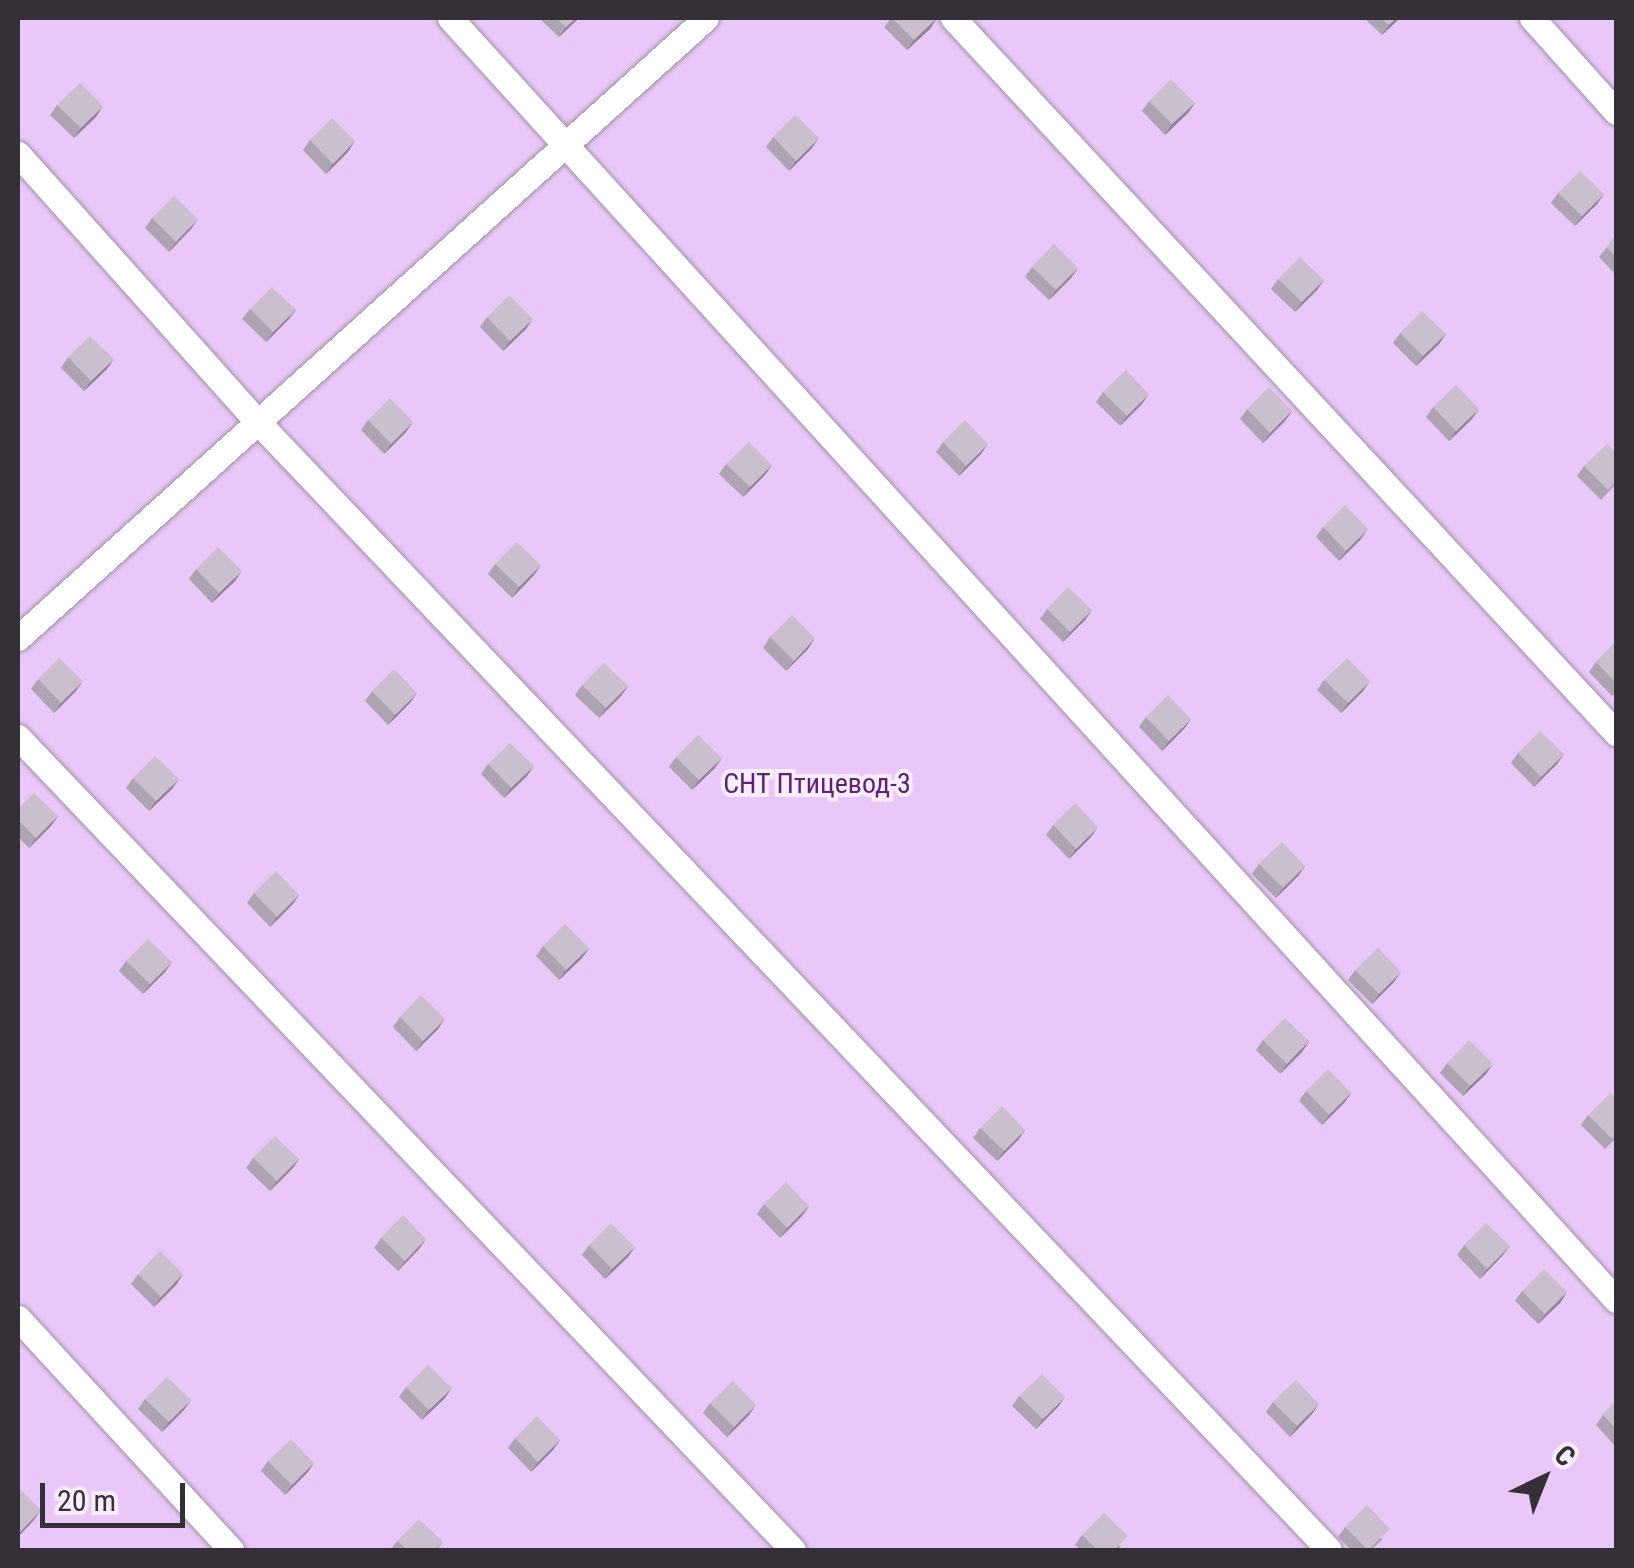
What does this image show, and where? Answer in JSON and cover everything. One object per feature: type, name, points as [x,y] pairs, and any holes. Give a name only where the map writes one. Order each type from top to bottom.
[{"type":"lane","points":[[450,18],[568,143],[1616,1300]]},
{"type":"lane","points":[[18,638],[706,18]]},
{"type":"lane","points":[[953,18],[1616,733]]},
{"type":"lane","points":[[1532,18],[1616,112]]},
{"type":"lane","points":[[18,154],[258,422],[1330,1550]]},
{"type":"lane","points":[[18,736],[793,1550]]},
{"type":"lane","points":[[18,1318],[231,1550]]},
{"type":"green space","name":"СНТ Птицевод-3","points":[[18,18],[1616,18],[1616,1550],[18,1550]]},
{"type":"building","points":[[556,18],[576,18],[566,27]]},
{"type":"building","points":[[892,18],[937,18],[914,40]]},
{"type":"building","points":[[1171,79],[1195,103],[1172,124],[1149,101]]},
{"type":"building","points":[[80,83],[103,106],[81,128],[57,105]]},
{"type":"building","points":[[795,115],[819,138],[796,161],[773,137]]},
{"type":"building","points":[[332,118],[355,141],[333,164],[310,140]]},
{"type":"building","points":[[1580,171],[1604,194],[1582,216],[1558,193]]},
{"type":"building","points":[[174,196],[198,219],[176,242],[152,218]]},
{"type":"building","points":[[1616,236],[1616,257],[1606,247]]},
{"type":"building","points":[[1054,244],[1078,268],[1056,290],[1032,267]]},
{"type":"building","points":[[1300,257],[1324,280],[1302,302],[1278,279]]},
{"type":"building","points":[[272,287],[296,310],[273,332],[250,309]]},
{"type":"building","points":[[509,295],[533,319],[510,341],[487,317]]},
{"type":"building","points":[[1422,311],[1446,334],[1423,356],[1400,333]]},
{"type":"building","points":[[90,336],[114,359],[91,381],[68,357]]},
{"type":"building","points":[[1126,370],[1149,394],[1127,416],[1103,392]]},
{"type":"building","points":[[1456,385],[1479,409],[1456,431],[1433,407]]},
{"type":"building","points":[[1269,387],[1292,411],[1270,433],[1247,409]]},
{"type":"building","points":[[390,398],[413,422],[391,444],[368,420]]},
{"type":"building","points":[[965,420],[988,444],[966,466],[943,442]]},
{"type":"building","points":[[749,442],[772,465],[750,487],[726,464]]},
{"type":"building","points":[[1607,444],[1616,454],[1616,481],[1608,490],[1584,466]]},
{"type":"building","points":[[1345,505],[1368,529],[1346,551],[1323,527]]},
{"type":"building","points":[[517,542],[541,565],[519,587],[495,564]]},
{"type":"building","points":[[218,547],[242,571],[219,593],[196,569]]},
{"type":"building","points":[[1068,587],[1092,610],[1070,632],[1047,609]]},
{"type":"building","points":[[792,615],[815,638],[794,661],[770,637]]},
{"type":"building","points":[[1616,642],[1616,683],[1596,662]]},
{"type":"building","points":[[59,658],[83,681],[61,703],[38,679]]},
{"type":"building","points":[[1347,658],[1370,681],[1348,703],[1324,680]]},
{"type":"building","points":[[604,663],[628,686],[606,708],[582,685]]},
{"type":"building","points":[[394,669],[417,693],[395,715],[372,691]]},
{"type":"building","points":[[1168,695],[1191,719],[1169,741],[1146,717]]},
{"type":"building","points":[[1540,731],[1564,754],[1541,777],[1518,753]]},
{"type":"building","points":[[698,735],[722,758],[699,780],[676,757]]},
{"type":"building","points":[[510,743],[534,766],[511,788],[488,764]]},
{"type":"building","points":[[155,756],[179,779],[156,801],[133,778]]},
{"type":"building","points":[[34,793],[58,816],[36,838],[18,820],[18,809]]},
{"type":"building","points":[[1075,803],[1098,827],[1076,849],[1053,825]]},
{"type":"building","points":[[1282,842],[1305,866],[1283,888],[1259,864]]},
{"type":"building","points":[[276,871],[299,895],[277,917],[254,893]]},
{"type":"building","points":[[565,924],[589,948],[566,970],[543,946]]},
{"type":"building","points":[[148,939],[172,962],[150,984],[126,961]]},
{"type":"building","points":[[1378,948],[1401,972],[1379,994],[1355,970]]},
{"type":"building","points":[[421,995],[445,1019],[423,1041],[400,1017]]},
{"type":"building","points":[[1285,1018],[1309,1041],[1287,1064],[1263,1040]]},
{"type":"building","points":[[1469,1040],[1493,1064],[1470,1086],[1447,1063]]},
{"type":"building","points":[[1328,1069],[1351,1093],[1329,1115],[1306,1091]]},
{"type":"building","points":[[1611,1093],[1616,1099],[1616,1135],[1612,1139],[1588,1115]]},
{"type":"building","points":[[1002,1106],[1025,1130],[1004,1151],[980,1128]]},
{"type":"building","points":[[275,1136],[299,1159],[277,1181],[253,1158]]},
{"type":"building","points":[[786,1182],[809,1206],[787,1228],[764,1204]]},
{"type":"building","points":[[403,1215],[426,1239],[405,1261],[381,1238]]},
{"type":"building","points":[[611,1223],[635,1247],[612,1269],[589,1245]]},
{"type":"building","points":[[1486,1223],[1510,1246],[1487,1269],[1464,1245]]},
{"type":"building","points":[[160,1251],[183,1274],[161,1297],[138,1274]]},
{"type":"building","points":[[1544,1269],[1567,1292],[1545,1314],[1522,1291]]},
{"type":"building","points":[[428,1365],[452,1388],[429,1410],[406,1387]]},
{"type":"building","points":[[1042,1374],[1065,1397],[1043,1419],[1019,1396]]},
{"type":"building","points":[[167,1377],[191,1400],[169,1422],[145,1399]]},
{"type":"building","points":[[1296,1380],[1319,1404],[1297,1426],[1273,1402]]},
{"type":"building","points":[[733,1381],[756,1405],[734,1427],[710,1403]]},
{"type":"building","points":[[1616,1401],[1616,1429],[1603,1415]]},
{"type":"building","points":[[537,1416],[560,1440],[538,1462],[515,1438]]},
{"type":"building","points":[[291,1439],[314,1463],[292,1485],[268,1461]]},
{"type":"building","points":[[18,1487],[41,1510],[19,1533],[18,1531]]},
{"type":"building","points":[[1367,1505],[1390,1529],[1368,1550],[1345,1527]]},
{"type":"building","points":[[1104,1513],[1128,1536],[1114,1550],[1098,1550],[1082,1535]]},
{"type":"building","points":[[419,1519],[443,1542],[434,1550],[407,1550],[397,1541]]}]
